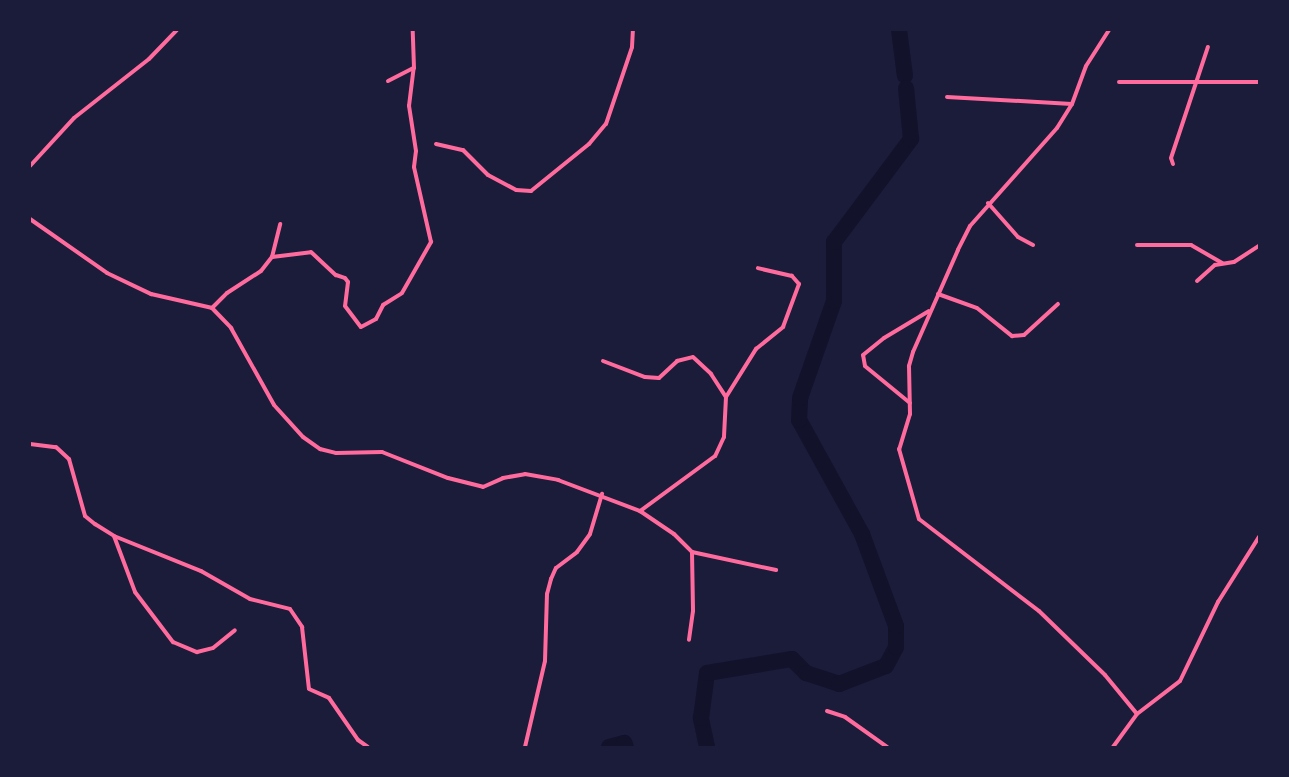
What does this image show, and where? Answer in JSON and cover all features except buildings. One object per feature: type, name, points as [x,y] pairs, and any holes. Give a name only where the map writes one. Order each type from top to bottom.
[{"type":"street","points":[[30,166],[74,118],[149,59],[177,30]]},
{"type":"street","points":[[272,257],[311,252],[336,275],[345,278],[348,282],[346,306],[361,327],[376,319],[383,305],[402,293],[431,242],[414,167],[416,152],[409,106],[414,68],[413,30]]},
{"type":"street","points":[[436,144],[463,150],[488,175],[516,190],[531,191],[589,144],[606,124],[632,47],[634,30]]},
{"type":"street","points":[[1109,30],[1086,66],[1072,104],[1058,128],[988,203],[970,226],[931,310],[909,366],[910,414],[899,449],[919,519],[1039,611],[1105,675],[1137,714]]},
{"type":"street","points":[[1173,164],[1171,158],[1199,83],[1208,47]]},
{"type":"street","points":[[388,80],[414,68]]},
{"type":"street","points":[[1119,82],[1259,82]]},
{"type":"street","points":[[947,97],[1072,104]]},
{"type":"street","points":[[988,203],[1018,237],[1033,245]]},
{"type":"street","points":[[30,218],[107,273],[151,294],[212,308],[231,328],[274,405],[303,437],[320,449],[336,453],[382,452],[448,478],[483,487],[503,478],[525,474],[558,480],[602,494],[640,511],[674,534],[692,552],[776,570]]},
{"type":"street","points":[[212,308],[227,292],[261,271],[272,257],[280,224]]},
{"type":"street","points":[[1137,245],[1191,245],[1222,263]]},
{"type":"street","points":[[1198,281],[1222,263],[1234,262],[1259,246]]},
{"type":"street","points":[[640,511],[716,456],[724,437],[726,397],[756,349],[783,327],[799,284],[792,276],[758,268]]},
{"type":"street","points":[[938,294],[977,308],[1012,336],[1024,335],[1058,304]]},
{"type":"street","points":[[910,403],[865,366],[863,355],[884,338],[931,310]]},
{"type":"street","points":[[603,361],[645,377],[659,378],[677,361],[693,357],[711,374],[726,397]]},
{"type":"street","points":[[30,444],[62,451],[69,459],[85,516],[114,536],[201,571],[250,599],[290,609],[302,627],[309,689],[329,698],[358,740],[368,747]]},
{"type":"street","points":[[525,747],[545,661],[547,594],[551,579],[556,568],[577,552],[590,534],[602,494]]},
{"type":"street","points":[[114,536],[135,592],[173,642],[185,649],[205,650],[226,640],[235,630]]},
{"type":"street","points":[[1113,747],[1137,714],[1180,681],[1218,602],[1259,537]]},
{"type":"street","points":[[689,640],[694,611],[692,552]]},
{"type":"street","points":[[827,711],[845,717],[887,747]]},
{"type":"waterway","points":[[899,30],[905,76]]},
{"type":"waterway","points":[[707,747],[701,718],[707,673],[792,659],[806,673],[839,684],[886,666],[896,647],[896,626],[862,534],[799,420],[800,398],[834,301],[834,242],[911,139],[906,88]]},
{"type":"waterway","points":[[609,747],[624,743],[626,747]]}]
